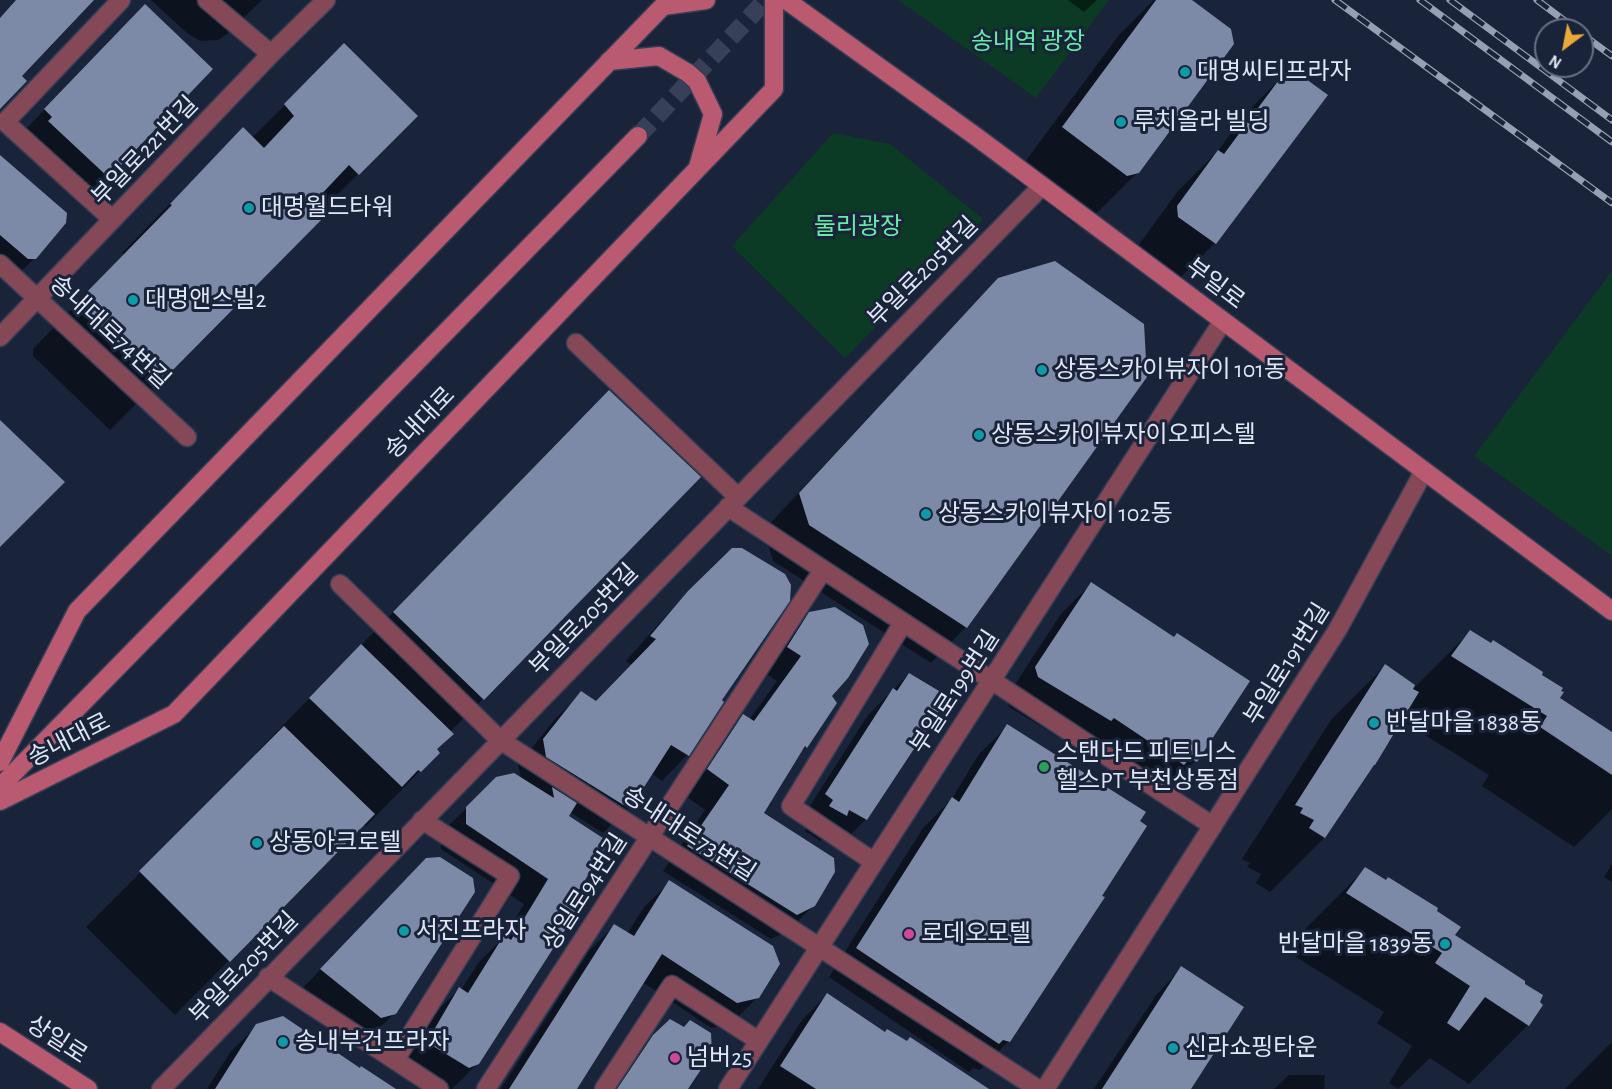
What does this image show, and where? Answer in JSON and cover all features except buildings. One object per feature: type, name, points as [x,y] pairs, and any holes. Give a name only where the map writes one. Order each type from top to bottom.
[{"type":"street","points":[[112,219],[5,122],[121,0]]},
{"type":"street","points":[[207,0],[271,54]]},
{"type":"street","name":"부일로221번길","points":[[0,337],[271,54],[326,0]]},
{"type":"street","name":"송내대로","points":[[0,762],[77,611],[663,6],[706,0]]},
{"type":"street","name":"송내대로","points":[[0,801],[174,714],[774,89],[774,0]]},
{"type":"street","name":"부일로","points":[[786,0],[1042,186],[1612,611]]},
{"type":"street","points":[[609,61],[659,56],[697,81],[712,114],[697,170]]},
{"type":"street","name":"송내대로","points":[[0,787],[638,136]]},
{"type":"street","name":"부일로205번길","points":[[161,1089],[1042,186]]},
{"type":"street","name":"송내대로74번길","points":[[0,264],[187,437]]},
{"type":"street","name":"부일로199번길","points":[[728,1089],[1223,321]]},
{"type":"street","points":[[576,343],[733,502],[823,570],[1213,826]]},
{"type":"street","name":"부일로191번길","points":[[1045,1089],[1338,629],[1424,471]]},
{"type":"street","name":"상일로94번길","points":[[486,1089],[823,570]]},
{"type":"street","name":"송내대로73번길","points":[[340,584],[500,740],[1038,1089]]},
{"type":"street","points":[[874,862],[791,806],[903,623]]},
{"type":"street","points":[[395,1060],[510,876],[422,820]]},
{"type":"street","points":[[268,977],[440,1089]]},
{"type":"street","points":[[604,1089],[672,985],[759,1041]]},
{"type":"street","name":"상일로","points":[[0,1032],[88,1089]]},
{"type":"green space","name":"송내역 광장","points":[[898,0],[1109,0],[1036,98]]},
{"type":"green space","name":"둘리광장","points":[[833,133],[890,144],[983,219],[845,358],[732,246]]},
{"type":"green space","points":[[1612,271],[1612,556],[1474,456]]},
{"type":"tunnel","points":[[638,136],[766,0]]},
{"type":"railway","points":[[1335,0],[1612,203]]},
{"type":"railway","points":[[1420,0],[1612,142]]},
{"type":"railway","points":[[1450,0],[1612,120]]},
{"type":"railway","points":[[1537,0],[1561,18]]},
{"type":"railway","points":[[1594,43],[1612,56]]},
{"type":"place","name":"대명씨티프라자","points":[[1185,72]]},
{"type":"place","name":"루치올라 빌딩","points":[[1121,122]]},
{"type":"place","name":"대명월드타워","points":[[249,208]]},
{"type":"place","name":"대명앤스빌2","points":[[133,300]]},
{"type":"place","name":"상동스카이뷰자이 101동","points":[[1042,370]]},
{"type":"place","name":"상동스카이뷰자이오피스텔","points":[[979,435]]},
{"type":"place","name":"상동스카이뷰자이 102동","points":[[926,514]]},
{"type":"place","name":"반달마을 1838동","points":[[1374,723]]},
{"type":"place","name":"스탠다드 피트니스 헬스PT 부천상동점","points":[[1044,767]]},
{"type":"place","name":"상동아크로텔","points":[[257,843]]},
{"type":"place","name":"서진프라자","points":[[404,931]]},
{"type":"place","name":"로데오모텔","points":[[909,934]]},
{"type":"place","name":"반달마을 1839동","points":[[1445,944]]},
{"type":"place","name":"송내부건프라자","points":[[283,1042]]},
{"type":"place","name":"신라쇼핑타운","points":[[1173,1048]]},
{"type":"place","name":"넘버25","points":[[675,1058]]}]
